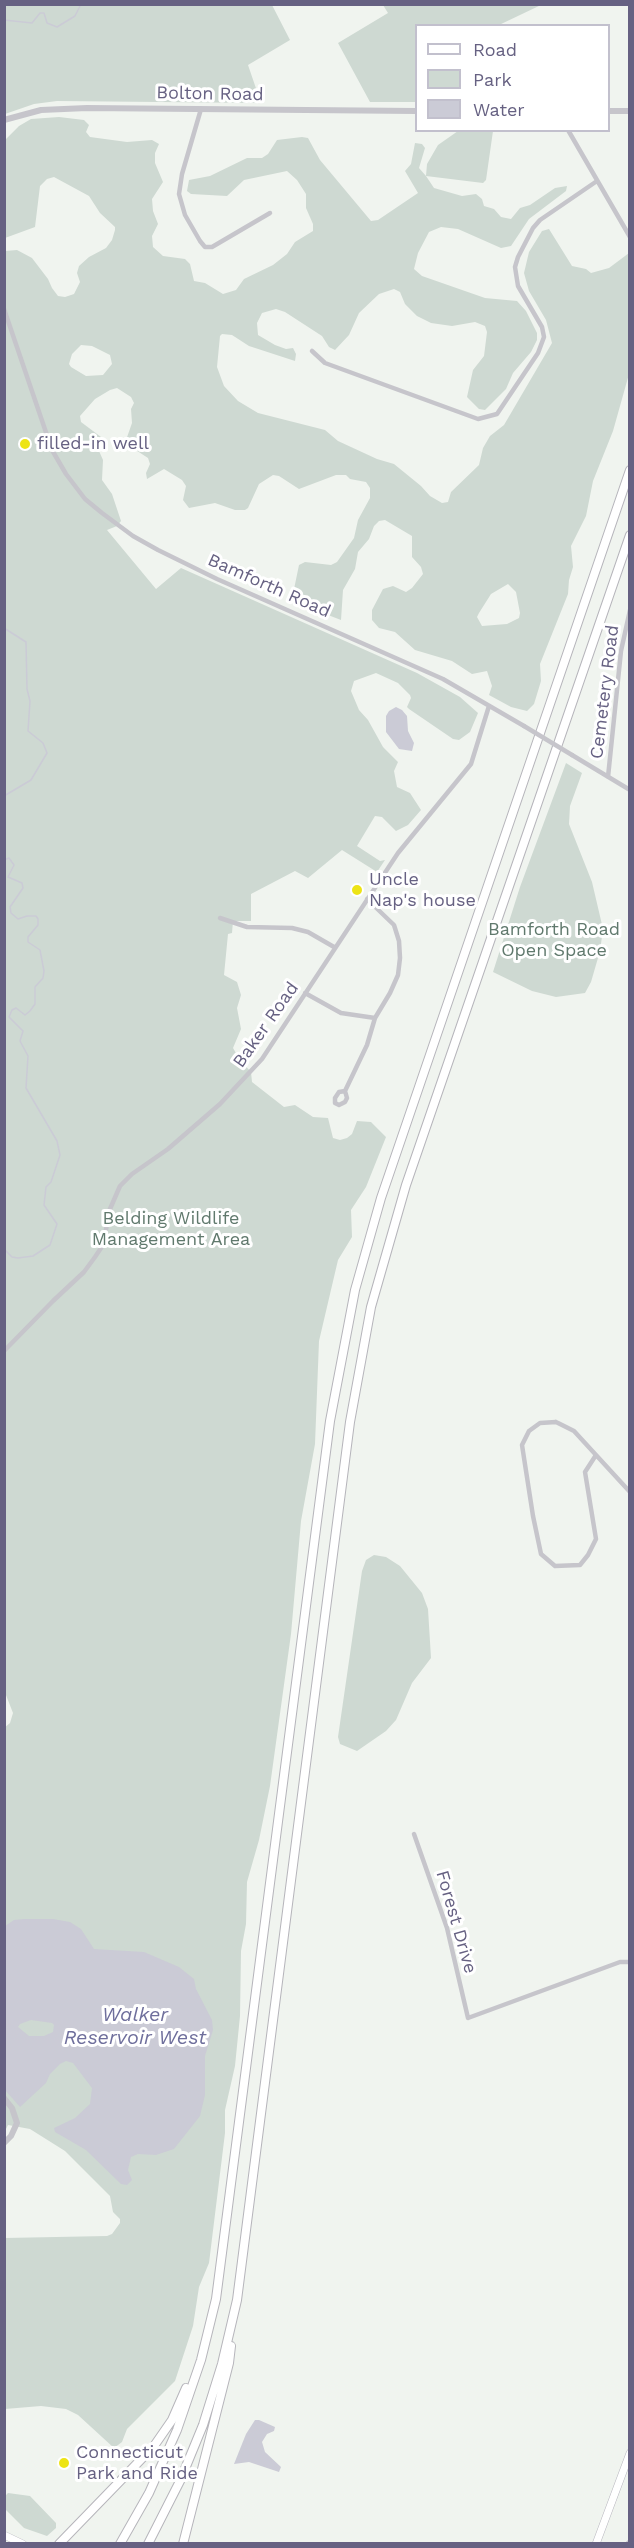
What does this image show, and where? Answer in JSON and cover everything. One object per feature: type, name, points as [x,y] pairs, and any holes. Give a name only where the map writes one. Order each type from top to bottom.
[{"type":"highway","points":[[120,2544],[167,2455],[198,2371],[213,2315],[222,2265],[330,1422],[351,1307],[381,1198],[630,470]]},
{"type":"highway","points":[[148,2544],[176,2490],[199,2436],[229,2337],[245,2248],[350,1422],[367,1326],[403,1195],[630,535]]},
{"type":"highway","points":[[183,2544],[229,2363],[231,2351],[229,2337]]},
{"type":"highway","points":[[59,2544],[154,2446],[172,2420],[189,2382],[198,2371]]},
{"type":"main road","points":[[596,2544],[630,2453]]},
{"type":"main road","points":[[4,2535],[23,2544]]},
{"type":"street","points":[[201,109],[182,174],[179,194],[185,215],[200,241],[205,248],[212,247],[270,213]]},
{"type":"street","name":"Bolton Road","points":[[4,120],[40,110],[415,111]]},
{"type":"street","points":[[610,111],[630,111]]},
{"type":"street","points":[[569,132],[630,237]]},
{"type":"street","points":[[312,351],[325,363],[478,419],[497,414],[538,353],[544,337],[542,327],[519,286],[515,267],[518,257],[533,228],[540,220],[597,181]]},
{"type":"street","name":"Bamforth Road","points":[[4,309],[52,450],[66,474],[86,499],[102,513],[133,536],[217,579],[443,679],[630,790]]},
{"type":"street","name":"Cemetery Road","points":[[608,777],[621,651],[630,610]]},
{"type":"street","name":"Baker Road","points":[[4,1351],[84,1272],[95,1257],[107,1234],[110,1209],[120,1186],[132,1174],[168,1149],[242,1083],[262,1059],[398,853],[471,764],[489,706]]},
{"type":"street","points":[[345,1091],[367,1045],[375,1018],[398,975],[399,941],[394,925],[367,899]]},
{"type":"street","points":[[220,918],[247,927],[292,928],[308,932],[334,947]]},
{"type":"street","points":[[305,993],[341,1014],[375,1018]]},
{"type":"street","points":[[596,1455],[585,1472],[596,1539],[588,1555],[580,1565],[555,1566],[541,1554],[522,1444],[529,1431],[540,1423],[556,1422],[574,1431],[630,1492]]},
{"type":"street","name":"Forest Drive","points":[[414,1834],[447,1927],[468,2018],[620,1962],[630,1962]]},
{"type":"street","points":[[4,2098],[12,2108],[16,2123],[11,2136],[4,2143]]},
{"type":"green space","points":[[4,5],[272,5],[290,40],[248,65],[261,103],[57,101],[34,104],[5,114]]},
{"type":"green space","points":[[383,5],[541,5],[501,24],[415,24],[415,102],[370,102],[338,43],[388,13]]},
{"type":"green space","name":"Belding Wildlife Management Area","points":[[59,117],[84,120],[89,125],[86,132],[90,137],[127,142],[152,140],[159,144],[155,153],[155,163],[163,182],[152,199],[153,211],[158,224],[152,236],[153,247],[163,256],[185,259],[190,264],[194,281],[205,283],[223,294],[236,290],[244,279],[273,265],[287,254],[295,242],[313,231],[313,224],[306,208],[306,194],[297,180],[287,171],[244,180],[227,196],[191,194],[187,191],[189,180],[210,176],[247,158],[262,158],[268,154],[277,140],[308,138],[320,160],[371,221],[378,220],[418,193],[405,171],[411,164],[415,143],[422,144],[425,148],[419,168],[434,188],[462,196],[476,194],[482,199],[484,206],[494,209],[501,217],[511,219],[520,208],[530,205],[555,188],[567,186],[566,191],[529,219],[511,246],[501,248],[458,229],[441,227],[429,232],[418,253],[414,269],[422,276],[485,298],[517,301],[526,311],[537,333],[537,340],[531,352],[513,373],[506,389],[485,410],[479,409],[467,397],[473,370],[484,356],[487,332],[485,326],[475,322],[452,326],[431,323],[417,316],[405,304],[400,292],[394,289],[379,294],[359,313],[349,335],[335,350],[329,347],[322,336],[285,312],[276,309],[262,313],[257,323],[258,335],[275,345],[286,349],[293,348],[296,354],[295,361],[249,346],[232,335],[222,334],[220,336],[217,367],[224,386],[238,401],[258,413],[325,430],[338,441],[377,459],[394,464],[430,496],[442,503],[448,502],[451,492],[479,465],[483,448],[490,436],[504,425],[552,343],[546,320],[529,291],[524,273],[529,252],[542,231],[549,229],[572,266],[586,269],[591,273],[609,268],[629,253],[629,374],[613,431],[593,481],[586,516],[571,546],[573,567],[568,594],[540,664],[541,681],[534,704],[527,711],[511,707],[489,695],[492,686],[487,671],[472,674],[452,661],[415,650],[395,632],[379,628],[372,620],[372,610],[383,589],[393,586],[406,592],[423,574],[421,567],[412,557],[412,536],[385,520],[379,521],[374,526],[369,539],[358,552],[355,569],[343,590],[341,620],[297,603],[293,594],[299,565],[305,562],[331,565],[337,562],[354,538],[358,520],[370,498],[370,488],[366,482],[350,479],[346,475],[336,475],[299,489],[279,476],[273,475],[259,484],[245,510],[235,510],[215,503],[189,508],[183,500],[186,486],[182,480],[164,469],[147,479],[146,473],[150,464],[148,458],[125,443],[132,423],[131,409],[134,403],[131,397],[117,388],[110,390],[95,399],[80,416],[81,422],[101,437],[99,451],[103,460],[102,480],[112,494],[121,521],[117,526],[107,530],[156,589],[181,568],[417,673],[460,697],[478,713],[470,732],[459,740],[453,739],[407,707],[410,695],[398,683],[376,673],[354,681],[351,691],[359,710],[368,720],[383,747],[398,762],[394,771],[397,787],[410,793],[421,810],[408,825],[396,831],[382,817],[375,816],[357,846],[380,861],[385,860],[377,872],[342,850],[308,878],[295,871],[251,894],[251,921],[233,921],[232,933],[228,934],[224,975],[237,982],[241,995],[237,1008],[241,1029],[233,1048],[251,1072],[252,1082],[284,1107],[295,1105],[313,1117],[328,1118],[333,1138],[340,1140],[347,1138],[352,1134],[357,1121],[371,1122],[386,1137],[366,1187],[351,1210],[352,1237],[338,1260],[319,1341],[315,1444],[301,1521],[291,1634],[270,1786],[259,1840],[247,1882],[246,1924],[241,1951],[240,2016],[235,2066],[225,2110],[225,2133],[209,2263],[199,2287],[193,2326],[175,2381],[127,2429],[122,2442],[114,2448],[78,2415],[66,2409],[41,2406],[5,2409],[5,2238],[107,2236],[112,2234],[120,2223],[120,2219],[113,2212],[110,2196],[65,2151],[30,2129],[8,2125],[5,2131],[4,1728],[10,1723],[13,1713],[4,1690],[5,251],[17,250],[32,258],[58,296],[65,297],[74,294],[80,282],[77,273],[79,266],[89,257],[106,248],[115,230],[115,227],[100,213],[89,196],[54,177],[47,179],[40,186],[35,227],[5,238],[5,140],[19,126],[31,119]],"holes":[[[81,345],[92,346],[110,355],[112,364],[103,375],[86,376],[71,367],[69,364],[72,354]],[[508,584],[516,592],[519,618],[507,624],[482,626],[477,617],[479,613],[491,594]]]},
{"type":"green space","points":[[457,132],[493,132],[486,180],[483,183],[426,176],[427,164],[438,145]]},
{"type":"green space","name":"Bamforth Road Open Space","points":[[566,763],[582,773],[570,806],[569,824],[592,882],[603,929],[600,951],[591,982],[585,993],[556,997],[532,991],[493,972],[520,887]]},
{"type":"green space","points":[[374,1555],[386,1557],[400,1566],[422,1593],[428,1609],[431,1658],[412,1683],[396,1720],[386,1731],[357,1751],[340,1744],[338,1737],[362,1571],[366,1560]]},
{"type":"green space","points":[[8,2493],[30,2496],[56,2523],[56,2528],[47,2536],[24,2528],[6,2510],[5,2496]]},
{"type":"water","points":[[396,707],[407,716],[408,731],[414,743],[412,751],[399,749],[386,732],[386,716]]},
{"type":"water","name":"Walker Reservoir West","points":[[53,1919],[70,1922],[81,1929],[94,1949],[144,1952],[179,1967],[194,1979],[196,1989],[212,2020],[213,2030],[205,2056],[205,2095],[200,2116],[174,2149],[156,2155],[138,2154],[131,2157],[128,2170],[132,2180],[127,2185],[121,2184],[86,2150],[55,2132],[54,2128],[75,2118],[90,2104],[92,2088],[73,2063],[66,2061],[60,2064],[50,2074],[46,2083],[20,2107],[5,2090],[5,1926],[14,1920]],"holes":[[[31,2020],[52,2023],[53,2032],[44,2036],[29,2036],[18,2027]]]},
{"type":"water","points":[[255,2420],[275,2427],[274,2431],[267,2434],[262,2442],[265,2452],[281,2467],[279,2472],[249,2462],[234,2464],[246,2434]]},
{"type":"waterway","points":[[4,20],[32,23],[40,13],[44,13],[47,23],[57,27],[75,16],[81,4]]},
{"type":"waterway","points":[[4,628],[26,642],[27,689],[30,701],[28,731],[43,743],[47,753],[31,780],[4,796]]},
{"type":"waterway","points":[[4,810],[4,817]]},
{"type":"waterway","points":[[4,860],[9,858],[14,865],[8,877],[22,883],[23,888],[10,907],[11,913],[18,919],[27,916],[36,916],[38,919],[38,925],[28,937],[28,942],[40,950],[44,971],[43,978],[35,987],[35,1004],[30,1011],[25,1015],[16,1008],[12,1010],[9,1017],[23,1031],[20,1041],[28,1056],[26,1088],[57,1141],[60,1155],[51,1182],[46,1187],[44,1205],[57,1224],[50,1245],[33,1256],[18,1258],[12,1257],[4,1249]]},
{"type":"place","name":"filled-in well","points":[[25,444]]},
{"type":"place","name":"Uncle Nap's house","points":[[357,890]]},
{"type":"place","name":"Connecticut Park and Ride","points":[[64,2463]]}]
